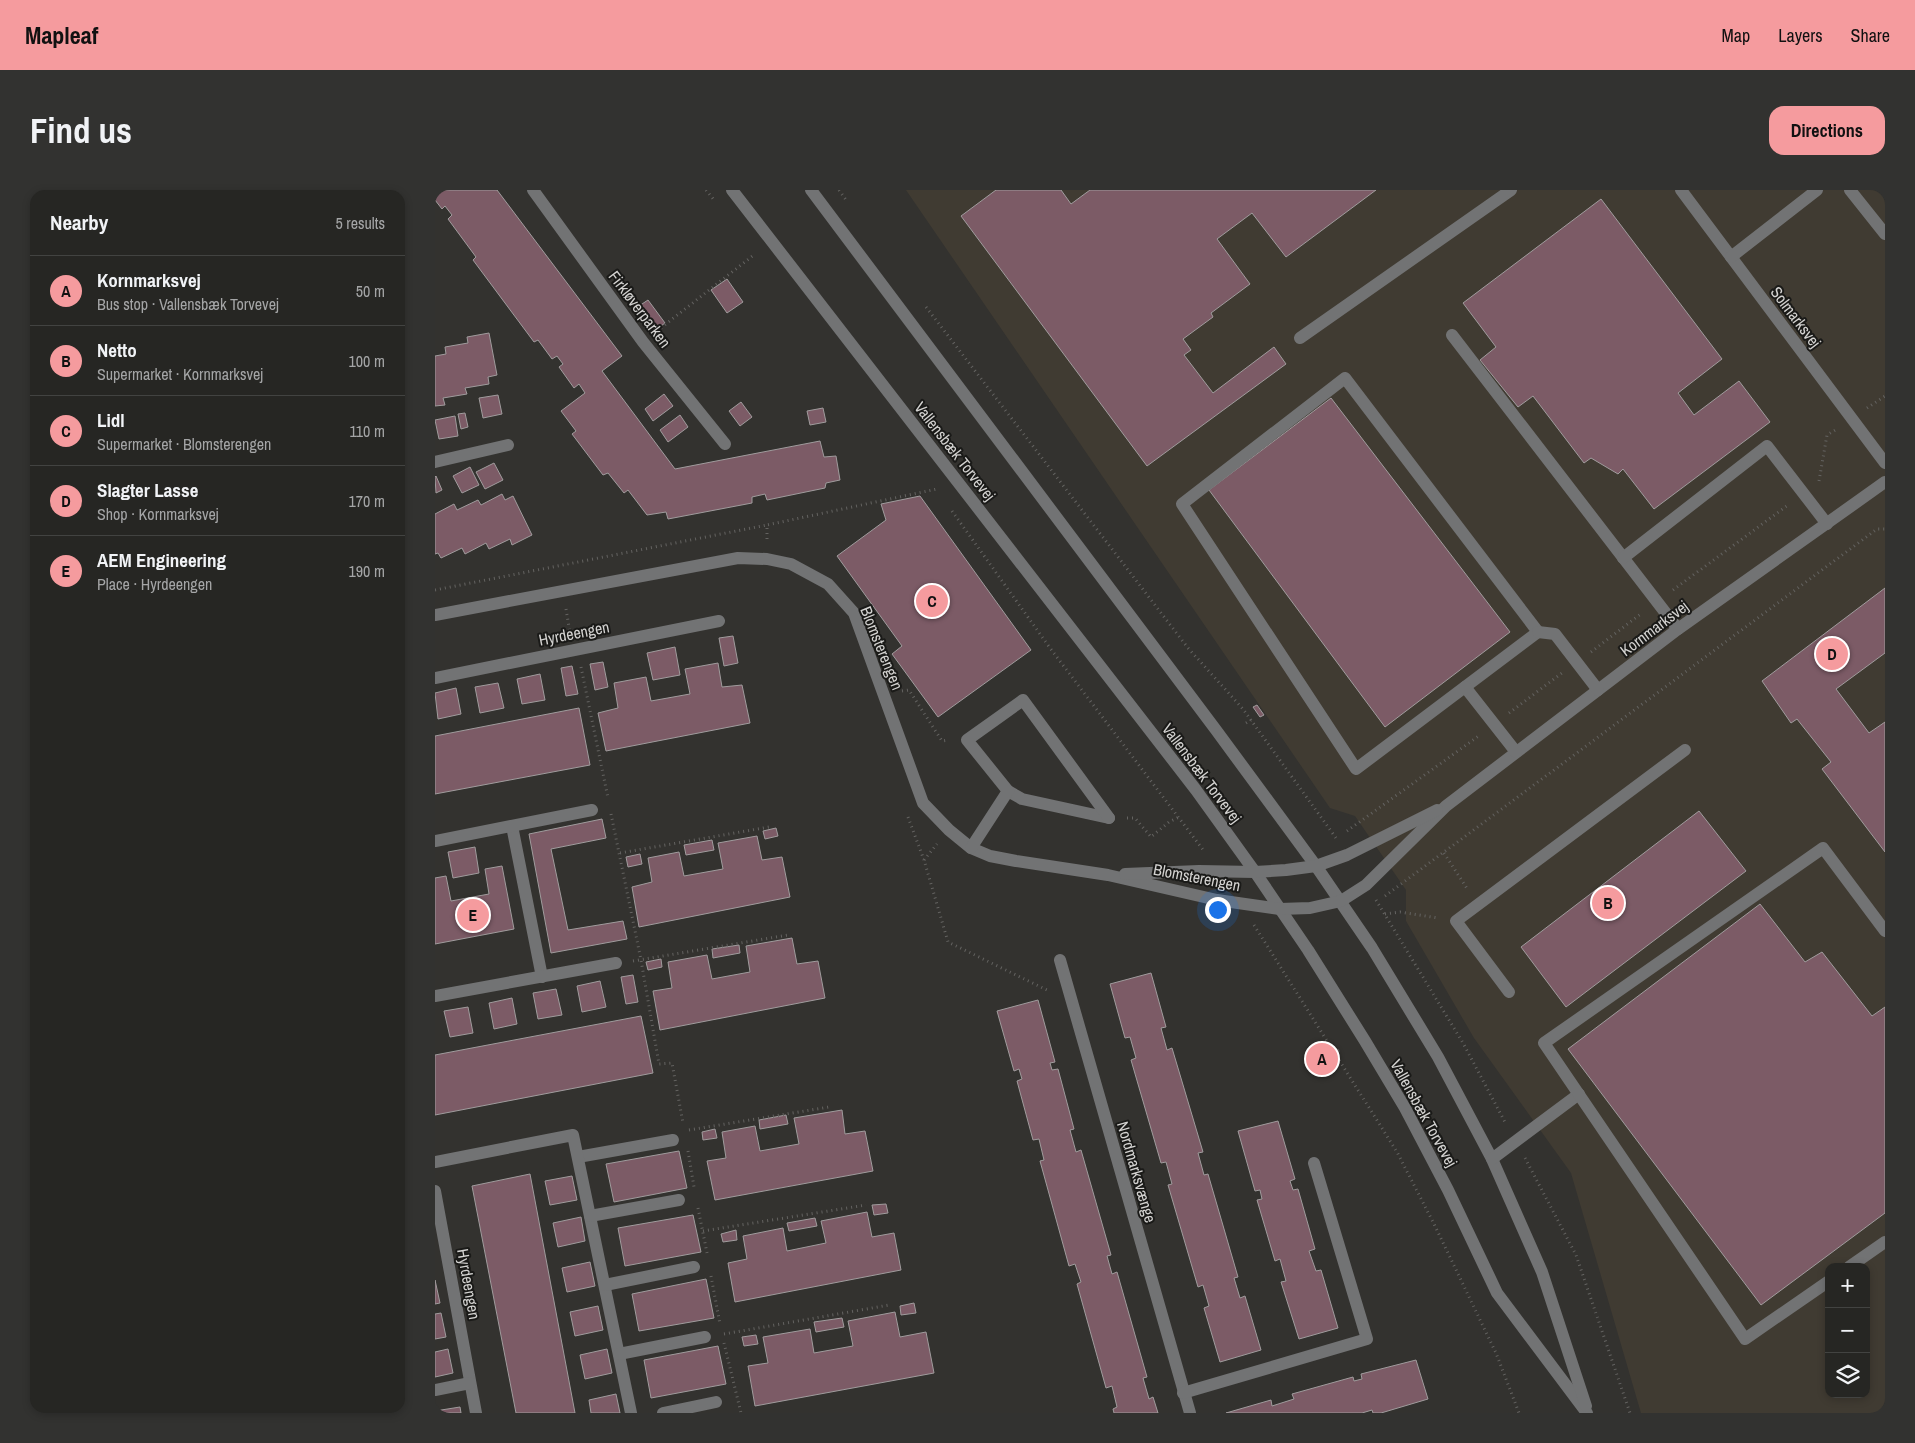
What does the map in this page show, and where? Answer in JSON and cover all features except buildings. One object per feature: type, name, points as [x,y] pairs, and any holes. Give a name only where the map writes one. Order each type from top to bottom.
[{"type":"street","name":"Firkløverparken","points":[[533,190],[643,342],[725,444]]},
{"type":"street","name":"Vallensbæk Torvevej","points":[[732,190],[1178,767],[1255,872],[1308,950],[1405,1108],[1448,1190],[1497,1293],[1588,1413]]},
{"type":"street","name":"Vallensbæk Torvevej","points":[[811,190],[1179,680],[1316,866],[1372,948],[1438,1058],[1492,1160],[1542,1272],[1588,1413]]},
{"type":"street","points":[[1300,338],[1511,190]]},
{"type":"street","name":"Solmarksvej","points":[[1681,190],[1885,463]]},
{"type":"street","points":[[1731,257],[1817,190]]},
{"type":"street","points":[[1850,190],[1885,234]]},
{"type":"street","points":[[1452,335],[1678,630]]},
{"type":"street","points":[[1538,632],[1345,378],[1182,504],[1356,769],[1538,632],[1555,634],[1598,690]]},
{"type":"street","points":[[435,462],[508,445]]},
{"type":"street","points":[[1623,558],[1767,446],[1827,524]]},
{"type":"street","name":"Kornmarksvej","points":[[1341,901],[1377,876],[1445,806],[1678,630],[1885,482]]},
{"type":"street","name":"Blomsterengen","points":[[435,615],[739,558],[767,559],[791,564],[828,584],[854,613],[923,803],[949,830],[971,848],[990,856],[1108,875],[1202,897],[1280,909],[1310,908],[1341,901]]},
{"type":"street","name":"Hyrdeengen","points":[[435,676],[719,621]]},
{"type":"street","points":[[1465,687],[1516,752]]},
{"type":"street","points":[[1023,700],[1109,818],[1022,798],[1008,791],[967,740],[1023,700]]},
{"type":"street","points":[[1509,992],[1456,921],[1685,750]]},
{"type":"street","points":[[971,848],[1008,791]]},
{"type":"street","name":"Kornmarksvej","points":[[1316,866],[1352,853],[1445,806]]},
{"type":"street","points":[[435,841],[592,810]]},
{"type":"street","points":[[511,826],[542,977]]},
{"type":"street","points":[[1825,1284],[1745,1340],[1544,1043],[1823,848],[1885,931]]},
{"type":"street","name":"Blomsterengen","points":[[1108,875],[1218,871],[1255,872],[1316,866]]},
{"type":"street","name":"Nordmarksvænge","points":[[1060,960],[1190,1413]]},
{"type":"street","points":[[435,996],[617,963]]},
{"type":"street","points":[[1492,1160],[1579,1094]]},
{"type":"street","points":[[435,1162],[573,1135],[631,1413]]},
{"type":"street","points":[[578,1157],[673,1140]]},
{"type":"street","points":[[1183,1393],[1367,1340],[1314,1163]]},
{"type":"street","name":"Hyrdeengen","points":[[435,1191],[476,1413]]},
{"type":"street","points":[[590,1216],[679,1200]]},
{"type":"street","points":[[1855,1263],[1885,1242]]},
{"type":"street","points":[[605,1284],[694,1267]]},
{"type":"street","points":[[619,1354],[705,1337]]},
{"type":"street","points":[[435,1390],[470,1383]]},
{"type":"street","points":[[663,1413],[716,1402]]},
{"type":"path","points":[[706,190],[717,204]]},
{"type":"path","points":[[839,190],[849,204]]},
{"type":"path","points":[[749,247],[761,262]]},
{"type":"path","points":[[643,342],[755,254]]},
{"type":"path","points":[[923,303],[1189,648],[1251,720],[1336,838]]},
{"type":"path","points":[[1344,833],[1803,494],[1820,480],[1827,436],[1885,396]]},
{"type":"path","points":[[931,481],[943,497]]},
{"type":"path","points":[[435,590],[767,525],[937,489]]},
{"type":"path","points":[[948,505],[1050,648],[1218,871]]},
{"type":"path","points":[[767,525],[767,559]]},
{"type":"path","points":[[1389,893],[1877,529],[1885,529]]},
{"type":"path","points":[[563,592],[573,649],[580,665],[609,802]]},
{"type":"path","points":[[884,694],[909,690],[942,741],[967,740]]},
{"type":"path","points":[[1246,723],[1251,720]]},
{"type":"path","points":[[611,812],[641,960],[659,1064],[672,1063],[685,1130],[829,1107]]},
{"type":"path","points":[[1109,818],[1135,818],[1151,837],[1169,822],[1179,817]]},
{"type":"path","points":[[620,854],[769,827]]},
{"type":"path","points":[[1443,853],[1477,904]]},
{"type":"path","points":[[1377,902],[1463,1043],[1576,1255],[1630,1413]]},
{"type":"path","points":[[1240,903],[1397,1152],[1434,1224],[1495,1352],[1519,1413]]},
{"type":"path","points":[[1385,914],[1400,912],[1456,921]]},
{"type":"path","points":[[617,963],[788,934]]},
{"type":"path","points":[[1334,1053],[1339,1050]]},
{"type":"path","points":[[688,1149],[694,1188]]},
{"type":"path","points":[[703,1231],[866,1205]]},
{"type":"path","points":[[697,1206],[708,1257]]},
{"type":"path","points":[[711,1276],[720,1324]]},
{"type":"path","points":[[741,1413],[722,1334],[889,1306]]},
{"type":"shaded area","points":[[906,190],[1885,190],[1885,1413],[1641,1413],[1571,1173],[1474,1038],[1406,921],[1406,890],[1355,816],[1330,808]]},
{"type":"place","name":"Lidl","points":[[932,601]]},
{"type":"place","name":"Slagter Lasse","points":[[1832,654]]},
{"type":"place","name":"Netto","points":[[1608,903]]},
{"type":"place","name":"AEM Engineering","points":[[473,915]]},
{"type":"place","name":"Kornmarksvej","points":[[1322,1059]]}]
